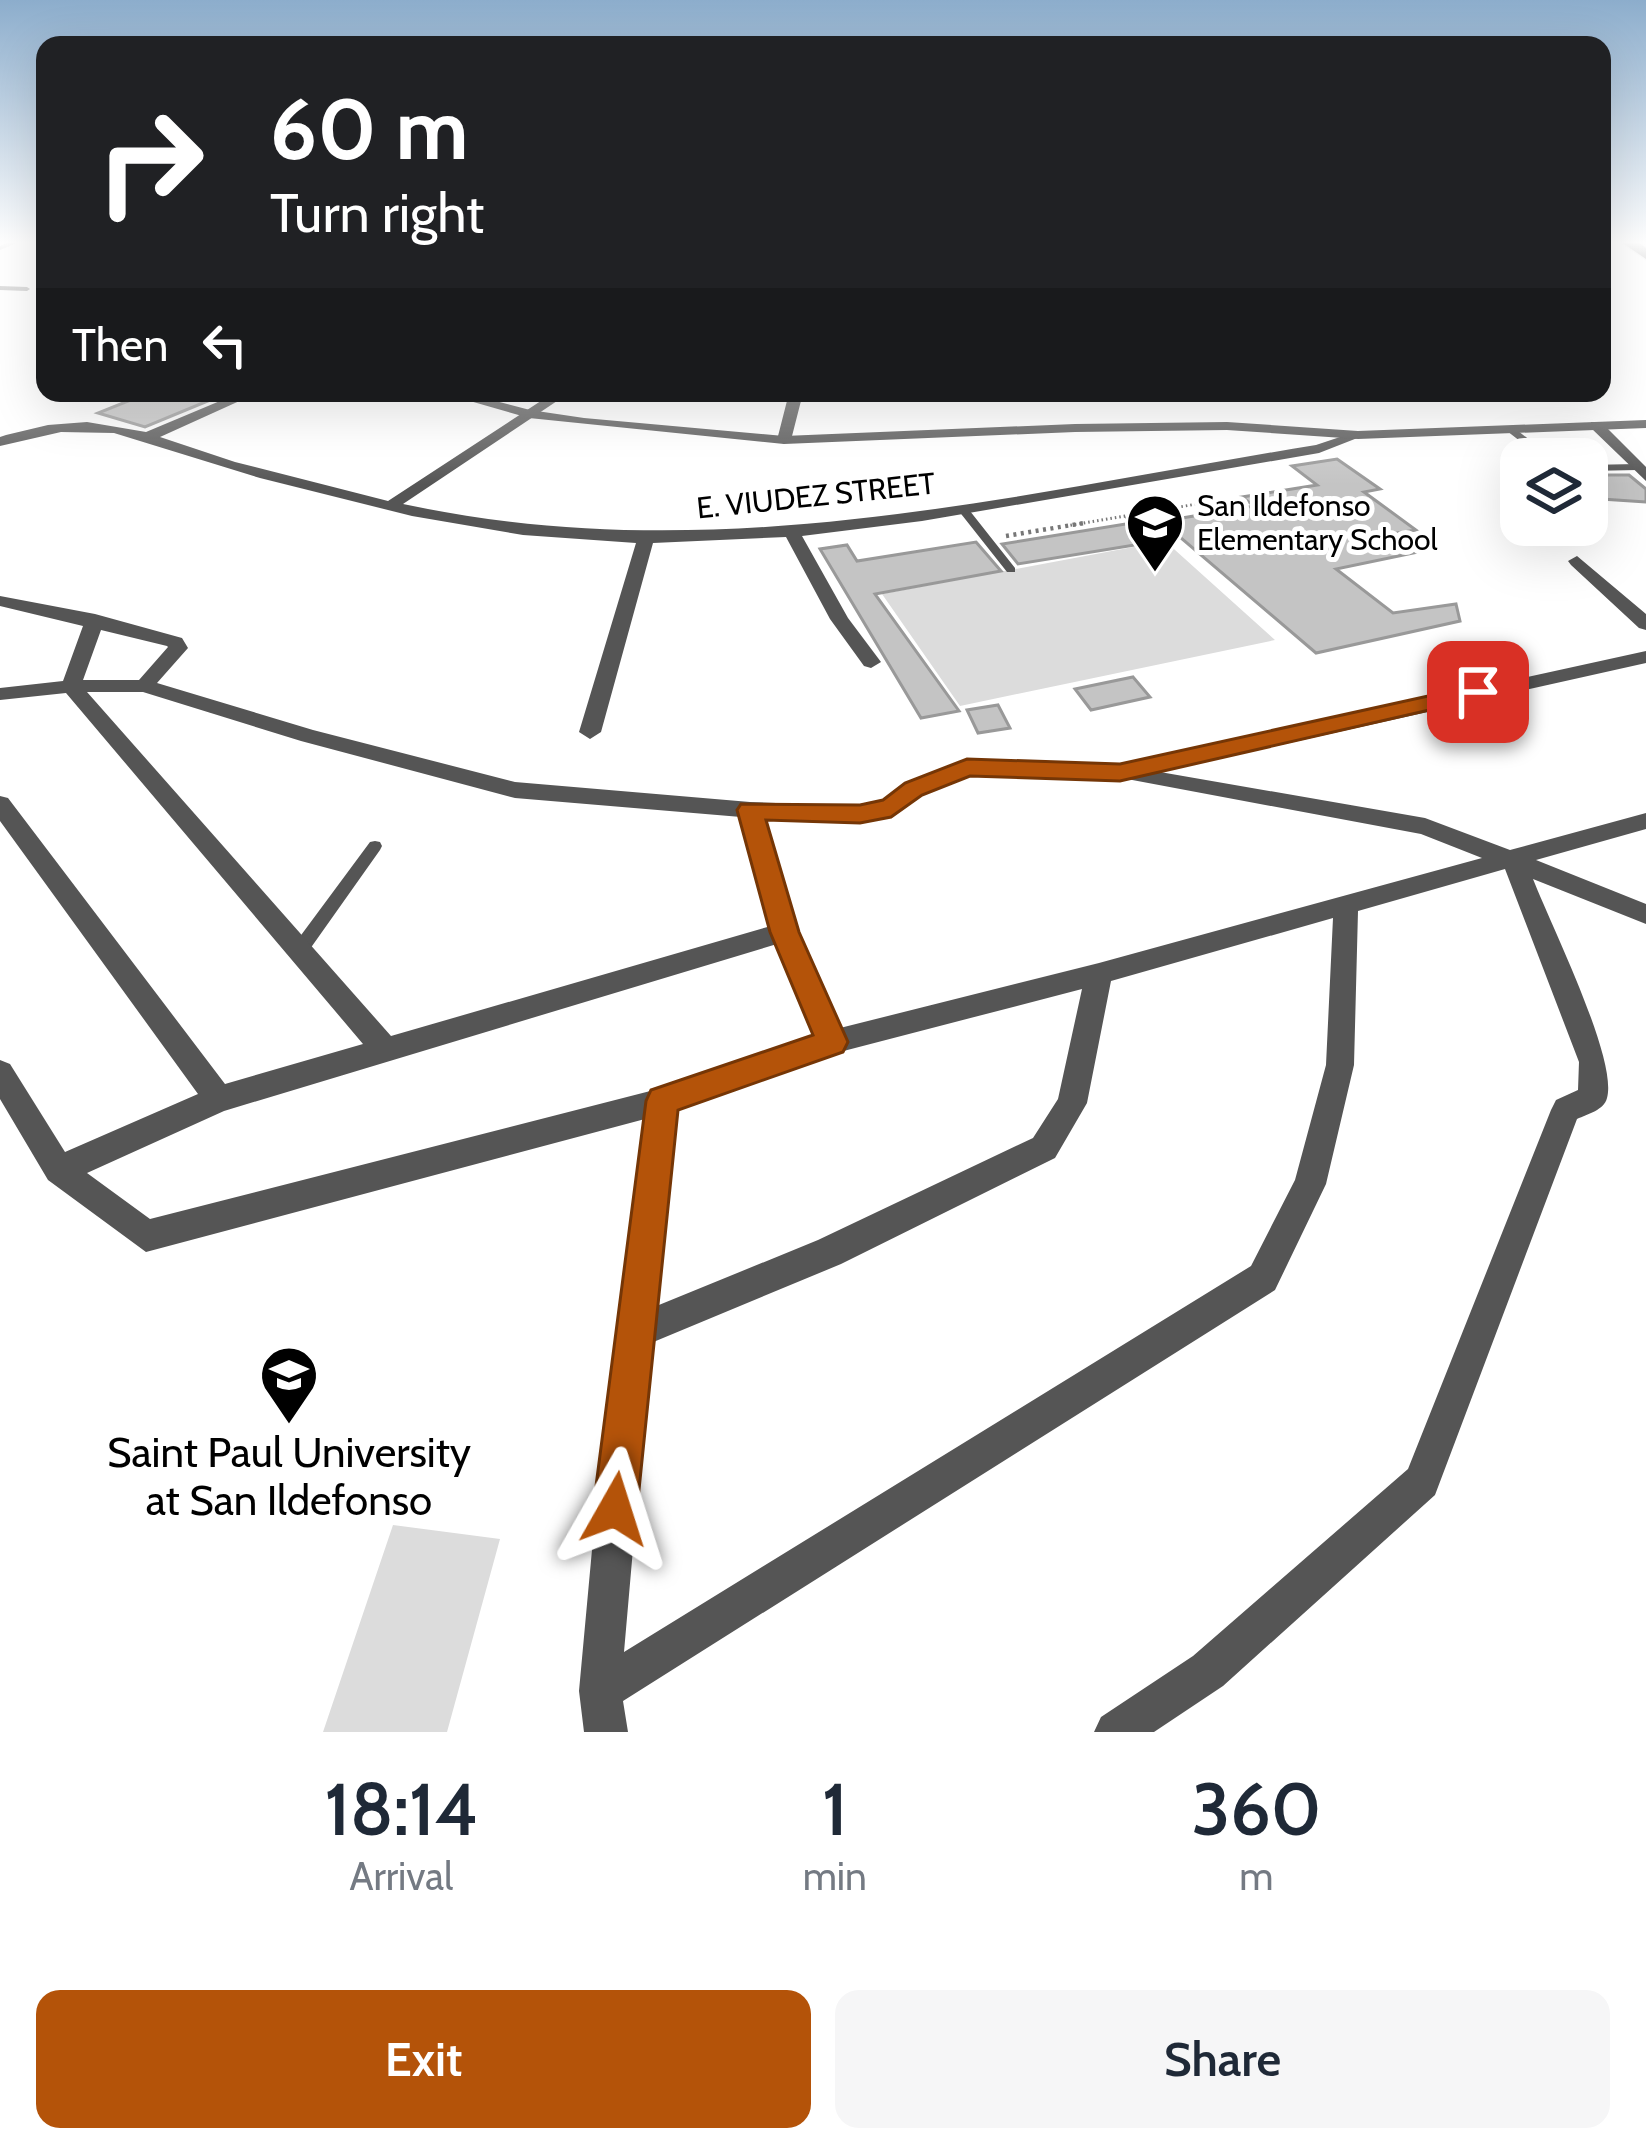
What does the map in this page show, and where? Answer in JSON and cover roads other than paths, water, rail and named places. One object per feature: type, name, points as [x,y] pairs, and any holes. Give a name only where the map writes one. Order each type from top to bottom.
[{"type":"street","points":[[143,439],[229,402]]},
{"type":"street","points":[[483,402],[529,414],[784,440],[1227,425],[1358,435]]},
{"type":"street","points":[[394,503],[548,402]]},
{"type":"street","points":[[784,440],[794,402]]},
{"type":"street","name":"E. VIUDEZ STREET","points":[[0,442],[40,431],[103,427],[234,466],[517,529],[645,540],[791,531],[962,508],[1319,449],[1358,435],[1646,424]]},
{"type":"street","points":[[1596,425],[1641,471]]},
{"type":"street","points":[[791,531],[838,619],[872,662]]},
{"type":"street","points":[[590,732],[645,540]]},
{"type":"street","points":[[1577,561],[1646,624]]},
{"type":"street","points":[[3,606],[95,620],[175,642],[178,648],[145,686]]},
{"type":"street","points":[[71,686],[95,620]]},
{"type":"street","points":[[1120,772],[1646,657]]},
{"type":"street","points":[[71,686],[383,1047]]},
{"type":"street","points":[[0,694],[71,686],[145,686],[308,736],[515,790],[750,810],[891,808],[914,789],[967,767],[1120,772],[1425,826],[1646,914]]},
{"type":"street","points":[[947,752],[967,767]]},
{"type":"street","points":[[0,804],[219,1099]]},
{"type":"street","points":[[750,810],[784,932],[832,1042]]},
{"type":"street","points":[[0,1073],[59,1170],[146,1236],[662,1101],[832,1042],[1099,974],[1646,821]]},
{"type":"street","points":[[1116,1732],[1208,1671],[1422,1482],[1567,1110],[1593,1097],[1593,1062],[1514,860]]},
{"type":"street","points":[[603,1711],[1263,1278],[1310,1184],[1340,1065],[1346,903]]},
{"type":"street","points":[[59,1170],[219,1099],[784,932]]},
{"type":"street","points":[[636,1332],[830,1252],[1044,1148],[1072,1103],[1099,974]]},
{"type":"street","points":[[603,1711],[619,1463],[662,1101]]},
{"type":"lane","points":[[1510,428],[1523,438]]},
{"type":"lane","points":[[1608,469],[1641,471]]},
{"type":"lane","points":[[962,508],[1011,570]]},
{"type":"lane","points":[[299,951],[375,847]]},
{"type":"place","name":"San Ildefonso Elementary School","points":[[1155,574]]},
{"type":"place","name":"Saint Paul University at San Ildefonso","points":[[289,1426]]}]
